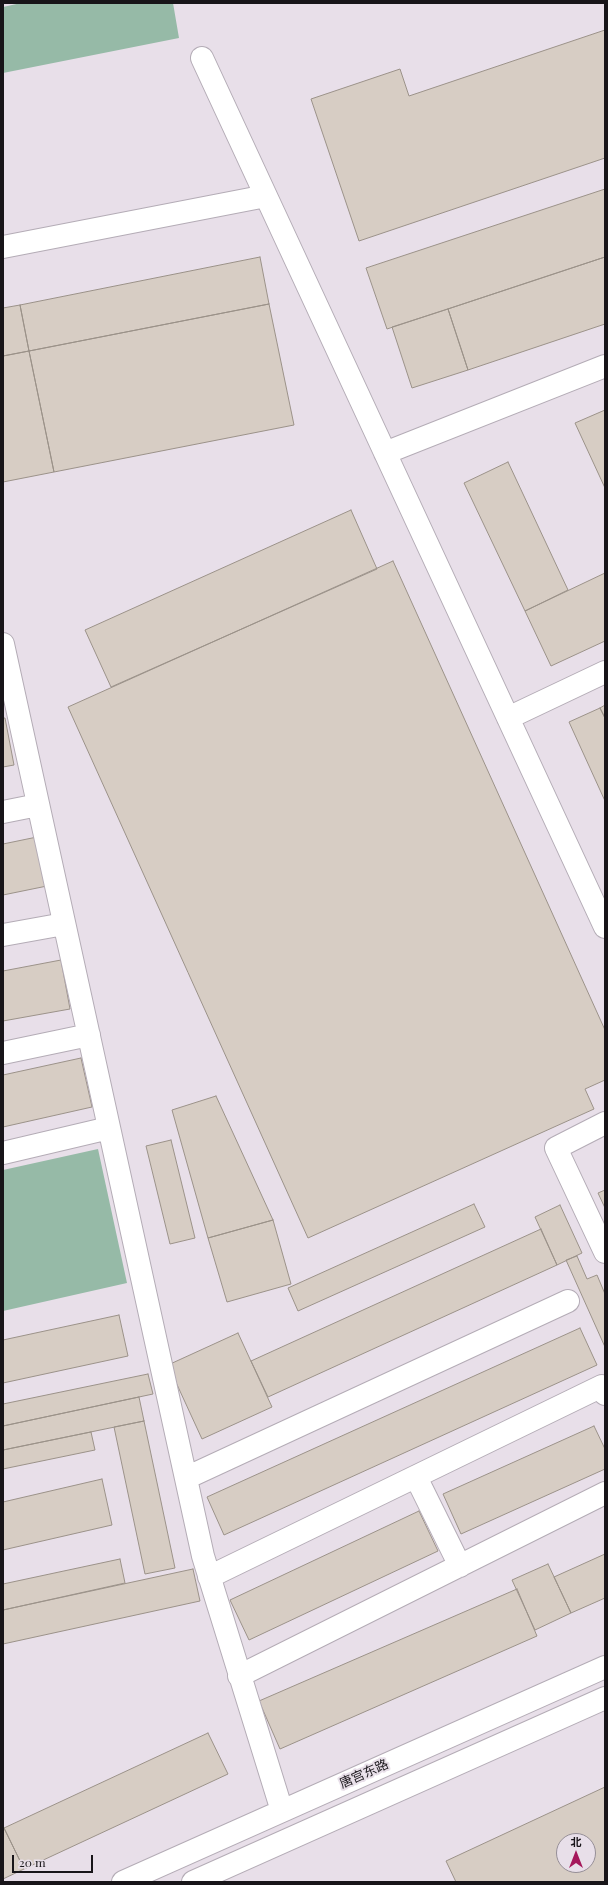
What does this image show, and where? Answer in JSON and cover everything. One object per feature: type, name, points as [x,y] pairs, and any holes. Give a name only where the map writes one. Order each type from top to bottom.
[{"type":"street","points":[[202,58],[605,927]]},
{"type":"street","points":[[3,246],[266,196]]},
{"type":"street","points":[[385,453],[605,366]]},
{"type":"street","points":[[3,644],[7,683],[38,805],[209,1577],[282,1811]]},
{"type":"street","points":[[508,718],[605,672]]},
{"type":"street","points":[[3,812],[38,805]]},
{"type":"street","points":[[3,935],[64,924]]},
{"type":"street","points":[[3,1053],[89,1034]]},
{"type":"street","points":[[605,1123],[556,1148],[605,1252]]},
{"type":"street","points":[[3,1153],[109,1128]]},
{"type":"street","points":[[186,1478],[568,1301]]},
{"type":"street","points":[[209,1577],[602,1386],[605,1394]]},
{"type":"street","points":[[416,1477],[460,1566]]},
{"type":"street","points":[[239,1676],[605,1493]]},
{"type":"street","name":"唐宫东路","points":[[123,1882],[605,1667]]},
{"type":"street","points":[[193,1882],[605,1698]]},
{"type":"green space","points":[[21,3],[173,3],[179,38],[3,73],[3,7]]},
{"type":"green space","points":[[98,1149],[127,1283],[3,1311],[3,1170]]},
{"type":"building","points":[[605,30],[605,158],[359,241],[311,99],[400,69],[409,96]]},
{"type":"building","points":[[605,189],[605,257],[387,329],[366,268]]},
{"type":"building","points":[[260,257],[269,304],[29,351],[20,305]]},
{"type":"building","points":[[605,257],[605,324],[468,370],[448,309]]},
{"type":"building","points":[[269,304],[294,425],[54,472],[29,351]]},
{"type":"building","points":[[20,305],[29,351],[3,356],[3,308]]},
{"type":"building","points":[[448,309],[468,370],[412,388],[392,327]]},
{"type":"building","points":[[29,351],[54,472],[3,482],[3,356]]},
{"type":"building","points":[[605,410],[605,488],[575,423]]},
{"type":"building","points":[[508,462],[568,590],[525,611],[464,483]]},
{"type":"building","points":[[351,510],[377,569],[111,687],[85,630]]},
{"type":"building","points":[[393,561],[605,1030],[605,1080],[585,1089],[594,1109],[308,1238],[68,707]]},
{"type":"building","points":[[605,573],[605,641],[551,666],[525,611]]},
{"type":"building","points":[[605,705],[605,718],[600,708]]},
{"type":"building","points":[[600,708],[605,718],[605,801],[569,722]]},
{"type":"building","points":[[3,718],[5,718],[14,765],[3,767]]},
{"type":"building","points":[[37,837],[47,886],[3,895],[3,844]]},
{"type":"building","points":[[61,960],[70,1009],[3,1021],[3,971]]},
{"type":"building","points":[[81,1058],[92,1107],[3,1127],[3,1075]]},
{"type":"building","points":[[216,1096],[273,1220],[208,1238],[172,1110]]},
{"type":"building","points":[[171,1140],[195,1238],[170,1244],[146,1146]]},
{"type":"building","points":[[605,1190],[605,1208],[598,1193]]},
{"type":"building","points":[[474,1204],[485,1227],[298,1311],[288,1288]]},
{"type":"building","points":[[560,1205],[582,1253],[557,1265],[535,1217]]},
{"type":"building","points":[[273,1220],[291,1284],[227,1302],[208,1238]]},
{"type":"building","points":[[541,1229],[557,1265],[268,1397],[251,1361]]},
{"type":"building","points":[[577,1256],[587,1279],[597,1275],[605,1294],[605,1347],[566,1260]]},
{"type":"building","points":[[119,1315],[128,1356],[3,1383],[3,1340]]},
{"type":"building","points":[[580,1328],[597,1365],[224,1535],[207,1497]]},
{"type":"building","points":[[238,1333],[272,1407],[202,1439],[168,1365]]},
{"type":"building","points":[[148,1374],[153,1394],[3,1426],[3,1404]]},
{"type":"building","points":[[139,1397],[144,1421],[3,1450],[3,1426]]},
{"type":"building","points":[[144,1421],[175,1568],[145,1574],[114,1427]]},
{"type":"building","points":[[594,1426],[605,1449],[605,1469],[461,1534],[443,1494]]},
{"type":"building","points":[[91,1432],[95,1450],[3,1469],[3,1450]]},
{"type":"building","points":[[102,1479],[112,1525],[3,1550],[3,1502]]},
{"type":"building","points":[[419,1511],[438,1551],[249,1640],[230,1600]]},
{"type":"building","points":[[605,1554],[605,1598],[571,1613],[554,1577]]},
{"type":"building","points":[[120,1559],[125,1583],[3,1610],[3,1584]]},
{"type":"building","points":[[548,1564],[571,1613],[535,1630],[512,1580]]},
{"type":"building","points":[[193,1569],[200,1601],[3,1644],[3,1610]]},
{"type":"building","points":[[517,1589],[537,1636],[280,1749],[259,1701]]},
{"type":"building","points":[[208,1733],[228,1774],[24,1869],[4,1828]]},
{"type":"building","points":[[605,1787],[605,1882],[456,1882],[446,1861]]},
{"type":"building","points":[[4,1828],[24,1869],[3,1879],[3,1829]]}]
